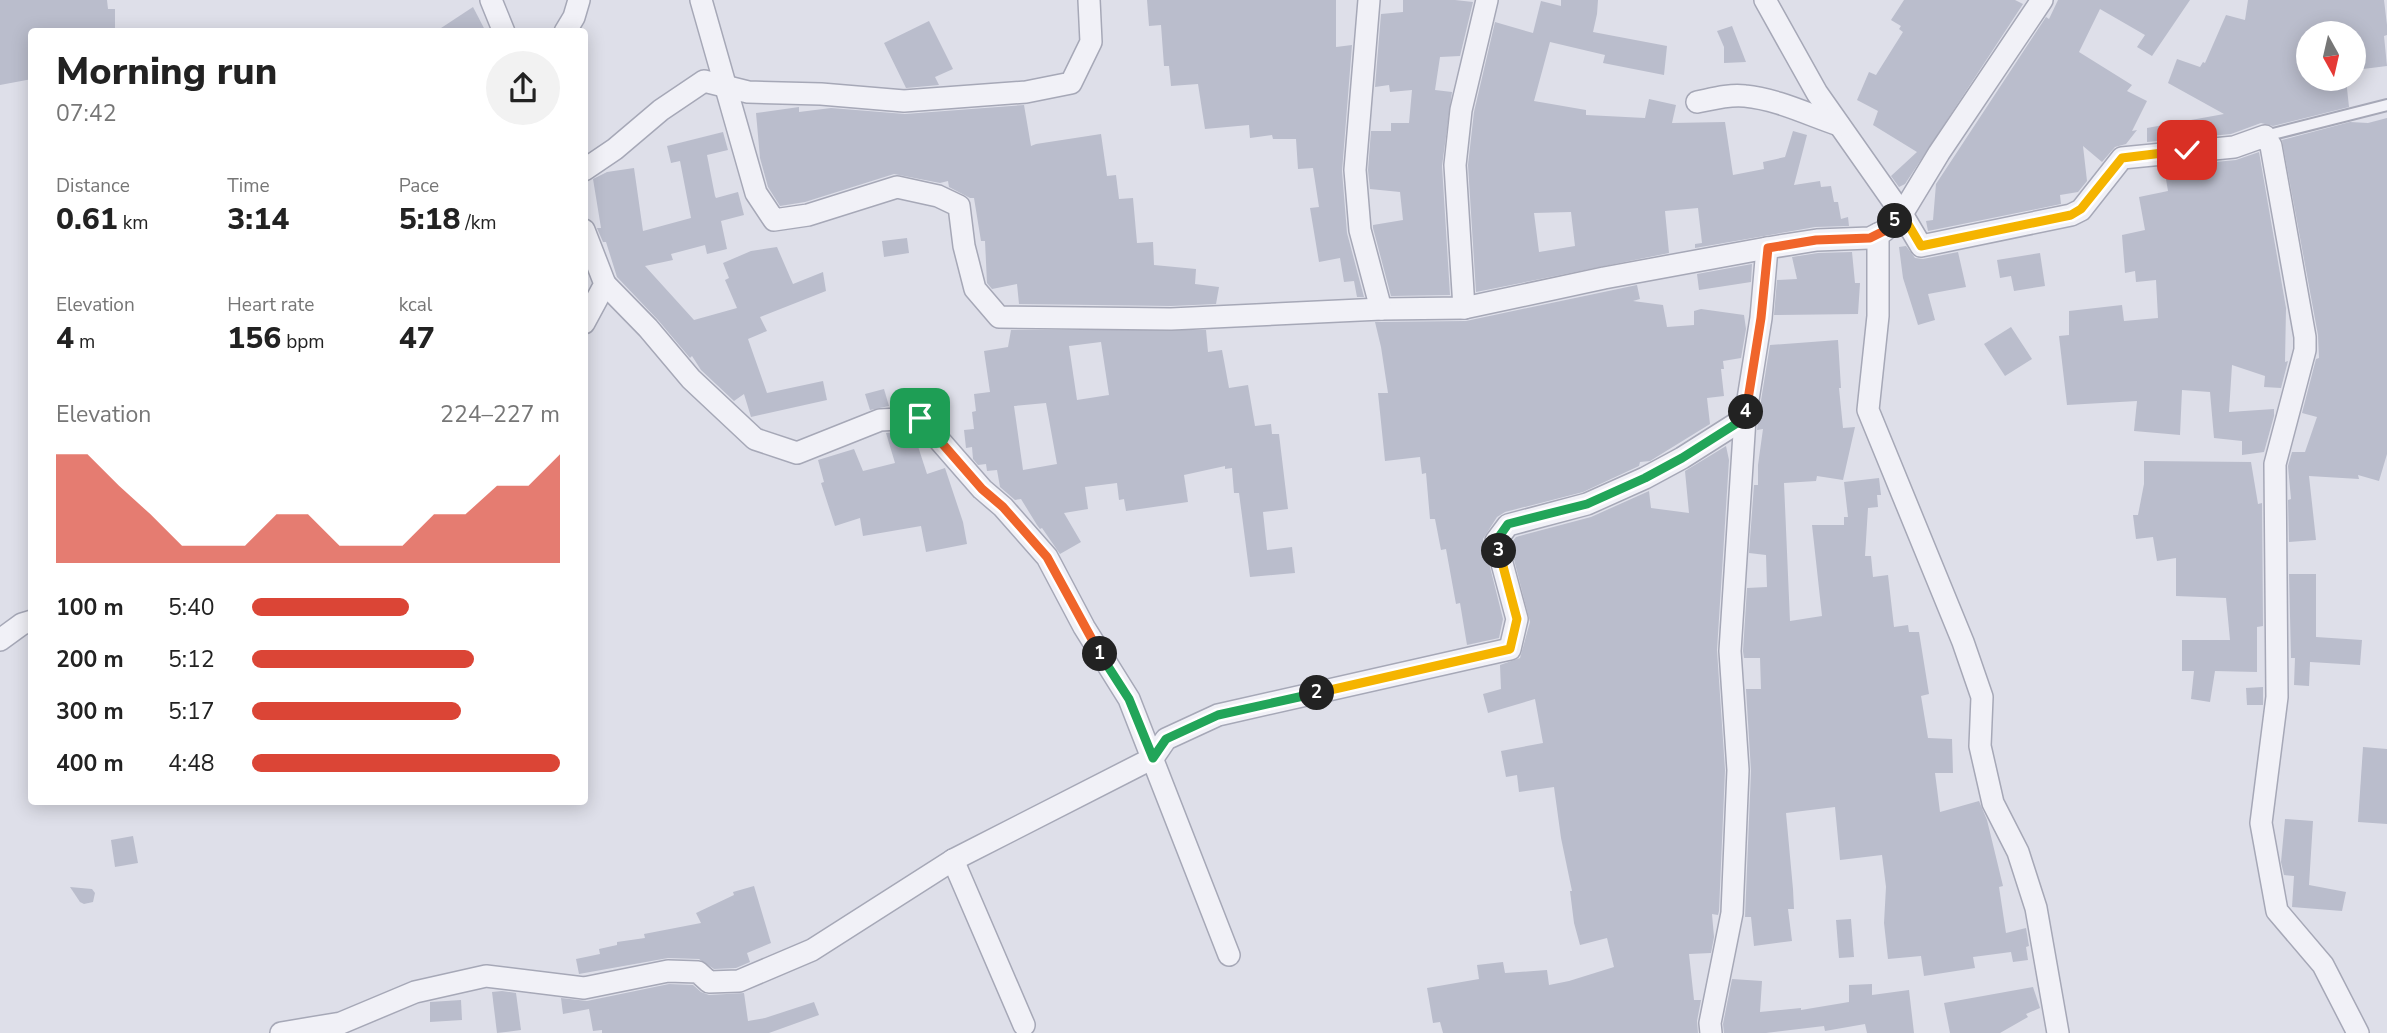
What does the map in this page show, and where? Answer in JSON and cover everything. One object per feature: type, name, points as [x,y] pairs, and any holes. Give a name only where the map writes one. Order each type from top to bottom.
[{"type":"street","points":[[491,0],[502,28]]},
{"type":"street","points":[[567,28],[579,0]]},
{"type":"street","points":[[701,0],[756,193],[774,220],[808,215],[897,187],[938,196],[959,206],[964,246],[975,289],[999,317],[1171,319],[1381,309],[1464,308],[1604,278],[1768,248],[1816,240],[1870,238],[1902,214],[1939,153],[2042,0]]},
{"type":"street","points":[[588,167],[615,149],[661,110],[704,81],[747,92],[821,94],[904,101],[1026,92],[1072,83],[1091,42],[1089,0]]},
{"type":"street","points":[[1369,0],[1355,170],[1360,230],[1381,309]]},
{"type":"street","points":[[1464,308],[1455,165],[1461,110],[1487,0]]},
{"type":"street","points":[[1765,0],[1817,93],[1902,214],[1921,246],[2071,215],[2081,209],[2122,158],[2234,147],[2265,136],[2271,146],[2305,337],[2304,362],[2274,464],[2277,697],[2261,822],[2277,911],[2323,965],[2358,1033]]},
{"type":"street","points":[[1697,103],[1725,96],[1744,96],[1839,125]]},
{"type":"street","points":[[1878,234],[1878,316],[1868,410],[1963,642],[1982,696],[1980,746],[1993,803],[2018,852],[2036,908],[2058,1033]]},
{"type":"street","points":[[588,240],[605,284],[649,328],[691,379],[755,439],[797,453],[880,420],[920,418],[982,489],[1003,507],[1047,557],[1084,627],[1129,699],[1229,955]]},
{"type":"street","points":[[1711,1033],[1710,1023],[1732,913],[1738,769],[1730,651],[1745,418],[1761,318],[1768,248]]},
{"type":"street","points":[[588,316],[605,284]]},
{"type":"street","points":[[281,1033],[341,1023],[415,992],[486,976],[584,988],[668,971],[698,972],[709,982],[739,981],[812,950],[953,860],[1153,758],[1166,739],[1218,715],[1510,649],[1517,619],[1496,541],[1508,524],[1587,504],[1672,463],[1745,418]]},
{"type":"street","points":[[0,640],[28,622]]},
{"type":"street","points":[[953,860],[1024,1026]]},
{"type":"lane","points":[[2265,136],[2387,105]]},
{"type":"building","points":[[0,0],[107,0],[108,9],[115,9],[115,28],[28,28],[28,80],[0,85]]},
{"type":"building","points":[[1147,0],[1336,0],[1336,47],[1352,45],[1342,171],[1347,233],[1364,297],[1357,297],[1354,281],[1344,282],[1340,258],[1319,262],[1310,208],[1319,207],[1313,168],[1298,169],[1296,139],[1273,139],[1272,135],[1250,138],[1249,125],[1205,129],[1198,84],[1171,86],[1169,66],[1164,66],[1161,25],[1149,26]]},
{"type":"building","points":[[1403,0],[1473,2],[1460,56],[1440,57],[1435,90],[1452,92],[1442,166],[1450,295],[1391,296],[1373,228],[1373,225],[1403,220],[1400,192],[1370,189],[1368,170],[1371,131],[1391,131],[1391,123],[1409,123],[1412,90],[1390,92],[1389,85],[1375,87],[1381,14],[1403,12]]},
{"type":"building","points":[[1561,0],[1598,0],[1593,32],[1667,46],[1664,75],[1603,63],[1605,55],[1550,42],[1534,101],[1586,110],[1586,115],[1645,118],[1649,99],[1676,105],[1672,123],[1725,122],[1733,175],[1764,169],[1763,162],[1785,157],[1793,131],[1807,135],[1794,185],[1820,181],[1821,187],[1831,186],[1841,219],[1848,217],[1849,226],[1815,227],[1695,248],[1695,244],[1702,243],[1698,208],[1665,211],[1669,253],[1476,292],[1468,165],[1474,112],[1495,22],[1533,33],[1541,1],[1561,6]],"holes":[[[1571,212],[1575,246],[1539,252],[1534,213]]]},
{"type":"building","points":[[1904,0],[2015,0],[2023,4],[1905,184],[1899,187],[1891,176],[1917,152],[1873,125],[1878,111],[1857,100],[1869,72],[1876,75],[1903,32],[1899,29],[1901,26],[1891,20]]},
{"type":"building","points":[[2058,0],[2190,0],[2152,56],[2137,47],[2145,35],[2100,9],[2079,52],[2132,85],[2127,91],[2147,101],[2132,131],[2137,130],[2126,144],[2115,147],[2102,162],[2083,146],[2087,181],[2078,192],[2060,195],[2061,204],[1928,231],[1926,221],[1933,220],[1936,184],[2046,17],[2049,19]]},
{"type":"building","points":[[2248,0],[2384,0],[2387,66],[2366,69],[2366,21],[2296,21],[2296,91],[2347,91],[2349,107],[2273,126],[2261,123],[2231,134],[2147,142],[2147,128],[2224,114],[2168,83],[2177,59],[2200,67],[2205,63],[2226,15],[2245,20]]},
{"type":"building","points":[[473,7],[484,28],[441,28]]},
{"type":"building","points":[[929,21],[953,69],[935,77],[939,85],[906,88],[884,43]]},
{"type":"building","points":[[1732,26],[1746,62],[1724,63],[1724,47],[1717,31]]},
{"type":"building","points":[[1024,105],[1031,146],[1101,134],[1107,176],[1116,175],[1119,199],[1133,198],[1137,243],[1153,242],[1154,265],[1196,269],[1195,284],[1219,287],[1216,304],[1019,304],[1017,284],[992,289],[987,283],[985,241],[981,241],[974,198],[949,187],[948,181],[940,183],[894,174],[805,202],[780,206],[768,187],[760,158],[756,113],[799,107],[799,112],[831,108],[905,114]]},
{"type":"building","points":[[2387,118],[2387,454],[2379,481],[2358,475],[2359,479],[2309,476],[2316,540],[2289,542],[2288,500],[2291,499],[2288,466],[2292,452],[2305,452],[2317,417],[2302,413],[2316,359],[2319,358],[2318,335],[2282,140],[2350,122],[2368,123]]},
{"type":"building","points":[[723,132],[728,150],[707,155],[715,196],[716,198],[738,192],[744,215],[721,221],[727,249],[707,254],[705,245],[671,254],[673,260],[645,266],[694,320],[737,308],[725,280],[729,278],[723,263],[751,251],[777,247],[793,284],[823,272],[826,291],[760,317],[767,331],[748,339],[767,393],[823,381],[827,400],[751,417],[744,394],[734,401],[701,370],[692,356],[690,358],[617,277],[606,242],[603,242],[597,228],[601,228],[593,179],[607,172],[634,168],[643,231],[691,218],[680,161],[671,163],[667,146]]},
{"type":"building","points":[[2259,152],[2286,308],[2285,362],[2288,361],[2281,388],[2264,387],[2265,376],[2232,365],[2229,412],[2274,409],[2264,452],[2242,455],[2242,441],[2214,438],[2210,392],[2182,390],[2180,435],[2134,431],[2137,401],[2067,405],[2059,336],[2069,335],[2069,311],[2122,305],[2124,321],[2158,318],[2156,280],[2136,282],[2135,271],[2125,273],[2122,235],[2145,230],[2139,197],[2168,191],[2164,167],[2236,160]]},
{"type":"building","points":[[907,238],[909,253],[884,257],[882,241]]},
{"type":"building","points":[[1906,246],[1915,258],[1923,259],[1958,252],[1966,287],[1928,294],[1935,320],[1918,325],[1903,278],[1899,247]]},
{"type":"building","points":[[1852,252],[1855,283],[1860,283],[1858,314],[1774,315],[1777,280],[1797,279],[1792,257]]},
{"type":"building","points":[[2040,253],[2045,286],[2014,291],[2011,276],[2000,278],[1997,260]]},
{"type":"building","points":[[1752,264],[1751,282],[1699,290],[1697,274]]},
{"type":"building","points":[[1637,285],[1640,299],[1633,301],[1663,305],[1667,327],[1694,325],[1694,311],[1701,309],[1744,315],[1746,329],[1741,358],[1723,361],[1724,369],[1721,369],[1724,396],[1707,398],[1710,424],[1650,461],[1640,462],[1639,466],[1583,492],[1505,512],[1497,517],[1483,539],[1503,619],[1499,638],[1467,645],[1460,603],[1456,604],[1446,549],[1441,550],[1435,519],[1430,519],[1426,473],[1422,474],[1420,457],[1385,461],[1378,393],[1388,393],[1375,322],[1466,321]]},
{"type":"building","points":[[2011,327],[2032,359],[2005,376],[1984,344]]},
{"type":"building","points":[[1011,330],[1206,330],[1208,352],[1222,350],[1229,388],[1248,385],[1255,426],[1271,424],[1272,434],[1279,434],[1288,509],[1263,512],[1267,550],[1292,547],[1295,573],[1250,577],[1239,493],[1234,493],[1232,468],[1225,469],[1225,466],[1184,475],[1188,502],[1126,511],[1124,499],[1119,500],[1117,483],[1085,487],[1088,509],[1064,513],[1081,542],[1060,554],[1021,499],[1015,500],[1000,487],[997,470],[987,471],[986,464],[978,465],[973,459],[972,447],[966,448],[964,430],[974,429],[974,394],[990,392],[984,351],[1008,347]],"holes":[[[1101,342],[1109,395],[1077,400],[1069,346]],[[1046,403],[1057,464],[1023,470],[1014,406]]]},
{"type":"building","points":[[1838,340],[1843,428],[1855,427],[1843,480],[1817,476],[1816,481],[1784,483],[1790,621],[1822,616],[1812,525],[1844,525],[1844,517],[1848,517],[1844,482],[1879,478],[1881,495],[1877,495],[1878,507],[1868,508],[1865,556],[1871,556],[1873,577],[1888,575],[1894,627],[1908,625],[1909,632],[1919,632],[1929,694],[1921,696],[1928,738],[1952,739],[1953,773],[1935,773],[1940,812],[1979,801],[1987,820],[2003,886],[1999,887],[2006,933],[2026,928],[2028,960],[2013,962],[2011,952],[1973,957],[1975,968],[1924,976],[1921,956],[1888,959],[1884,923],[1886,887],[1882,855],[1840,860],[1835,807],[1786,813],[1794,909],[1788,909],[1792,941],[1754,946],[1751,917],[1745,917],[1751,771],[1746,689],[1761,689],[1760,658],[1744,658],[1743,651],[1747,588],[1767,587],[1766,555],[1749,553],[1754,485],[1758,485],[1763,429],[1757,430],[1758,419],[1770,345]]},
{"type":"building","points":[[884,389],[889,406],[870,410],[865,394]]},
{"type":"building","points":[[913,431],[927,474],[945,468],[963,522],[967,544],[926,552],[921,526],[863,536],[860,518],[835,526],[821,483],[824,482],[818,460],[854,449],[863,471],[895,463],[886,433]]},
{"type":"building","points":[[1726,446],[1729,460],[1717,650],[1725,770],[1719,911],[1718,915],[1712,914],[1714,937],[1711,953],[1689,954],[1694,1000],[1701,1000],[1698,1033],[1443,1033],[1440,1022],[1433,1023],[1427,988],[1479,979],[1477,965],[1503,962],[1505,973],[1547,970],[1549,985],[1614,967],[1607,938],[1580,945],[1574,923],[1572,891],[1554,787],[1519,792],[1517,775],[1506,777],[1501,751],[1543,743],[1535,699],[1488,713],[1483,694],[1501,689],[1500,665],[1520,658],[1530,622],[1510,544],[1516,537],[1591,517],[1649,491],[1651,508],[1689,513],[1685,471]]},
{"type":"building","points":[[2144,461],[2251,462],[2258,504],[2262,503],[2263,626],[2257,627],[2257,672],[2215,671],[2210,702],[2191,699],[2194,671],[2182,671],[2182,640],[2230,640],[2226,598],[2176,596],[2176,558],[2157,561],[2153,537],[2136,539],[2133,515],[2138,515],[2144,484]]},
{"type":"building","points":[[2289,574],[2316,574],[2316,637],[2362,640],[2360,665],[2310,662],[2309,686],[2294,685],[2295,658],[2291,658]]},
{"type":"building","points":[[2263,687],[2263,705],[2247,705],[2246,688]]},
{"type":"building","points":[[2363,747],[2387,749],[2387,824],[2358,822]]},
{"type":"building","points":[[2285,819],[2313,821],[2309,885],[2346,892],[2342,911],[2292,907],[2294,876],[2284,875],[2281,862]]},
{"type":"building","points":[[133,836],[138,863],[115,867],[111,840]]},
{"type":"building","points":[[754,886],[771,943],[747,953],[750,962],[736,968],[714,969],[699,959],[668,958],[579,974],[576,959],[600,954],[599,949],[617,945],[617,942],[645,938],[644,934],[701,923],[696,913],[734,895],[733,892]]},
{"type":"building","points":[[70,887],[92,889],[95,893],[93,902],[80,902]]},
{"type":"building","points":[[1851,919],[1854,957],[1839,958],[1836,920]]},
{"type":"building","points":[[1732,979],[1762,981],[1760,1012],[1801,1010],[1849,1002],[1849,985],[1872,984],[1872,995],[1909,990],[1914,1033],[1867,1033],[1865,1024],[1825,1031],[1824,1026],[1766,1033],[1724,1033],[1723,1024]]},
{"type":"building","points":[[669,984],[693,985],[709,995],[744,993],[748,1021],[814,1002],[819,1015],[769,1033],[602,1033],[602,1030],[593,1031],[589,1009],[563,1014],[561,998],[587,1001]]},
{"type":"building","points":[[2033,987],[2040,1008],[2026,1014],[2028,1017],[2000,1033],[1950,1033],[1944,1003]]},
{"type":"building","points":[[492,992],[516,993],[521,1030],[497,1033]]},
{"type":"building","points":[[461,1000],[462,1020],[430,1022],[430,1002]]},
{"type":"route","points":[[920,418],[982,489],[1003,507],[1047,557],[1084,627],[1129,699],[1153,758],[1166,739],[1218,715],[1510,649],[1517,619],[1496,541],[1508,524],[1587,504],[1682,458],[1745,418],[1761,318],[1768,248],[1816,240],[1870,238],[1884,231],[1902,214],[1921,246],[2071,215],[2081,209],[2122,158],[2187,150]]}]
